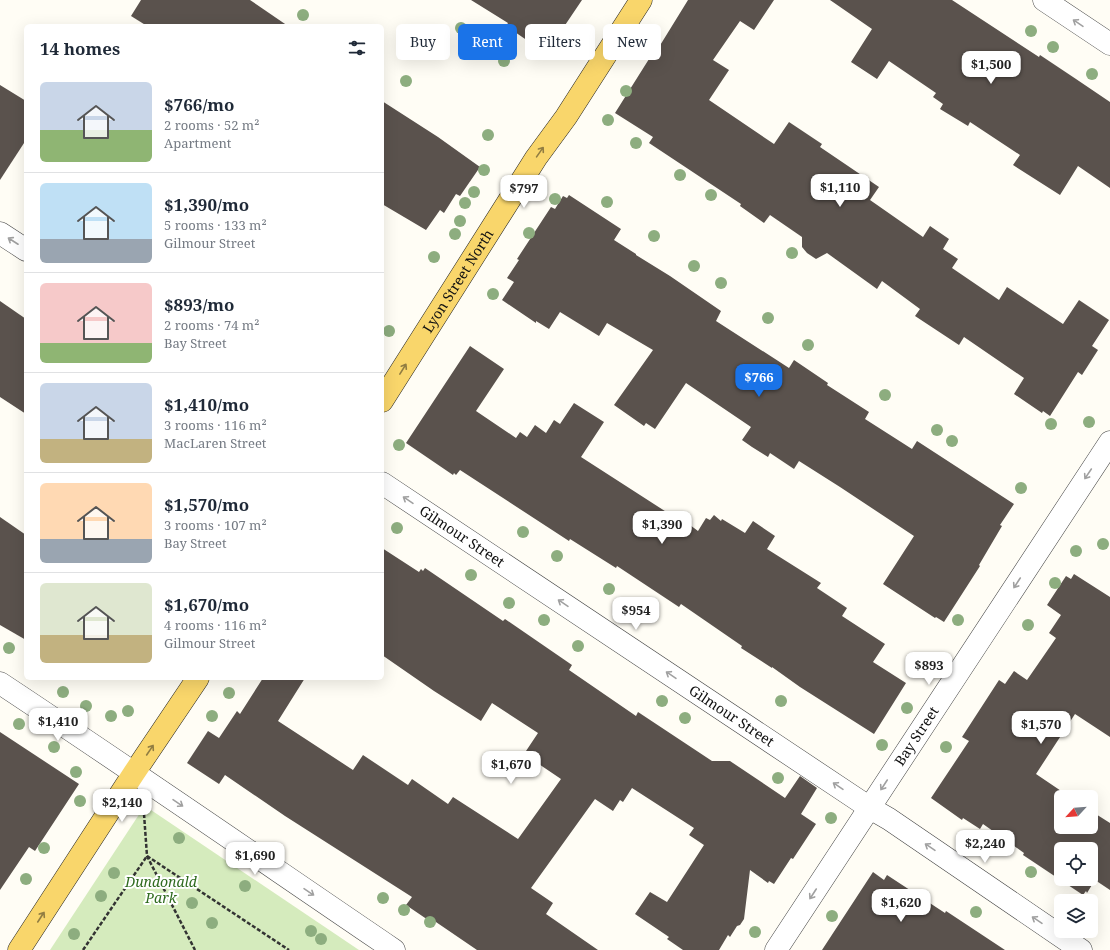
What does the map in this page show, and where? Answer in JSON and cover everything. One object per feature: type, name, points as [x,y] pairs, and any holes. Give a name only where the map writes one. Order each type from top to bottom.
[{"type":"main road","name":"Lyon Street North","points":[[384,399],[536,158],[566,117],[641,0]]},
{"type":"main road","points":[[19,950],[134,773],[197,680]]},
{"type":"street","points":[[1044,0],[1110,44]]},
{"type":"street","points":[[0,233],[24,249]]},
{"type":"street","name":"Bay Street","points":[[776,950],[1110,442]]},
{"type":"street","name":"Gilmour Street","points":[[384,484],[870,808],[889,819],[1081,950]]},
{"type":"street","points":[[0,683],[394,950]]},
{"type":"path","points":[[144,807],[147,856],[195,950]]},
{"type":"path","points":[[83,950],[147,856]]},
{"type":"path","points":[[147,856],[289,950]]},
{"type":"green space","name":"Dundonald Park","points":[[151,810],[359,950],[50,950],[140,813]]},
{"type":"building","points":[[141,0],[250,0],[285,24],[144,24],[131,16]]},
{"type":"building","points":[[471,0],[582,0],[566,24],[525,24],[525,39],[517,34],[517,24],[507,24],[508,23]]},
{"type":"building","points":[[688,0],[774,0],[754,30],[740,21],[713,60],[729,70],[709,100],[774,144],[789,122],[822,144],[820,147],[879,187],[870,200],[923,237],[930,226],[949,239],[943,249],[958,259],[952,268],[999,300],[1007,287],[1063,324],[1079,300],[1109,320],[1092,346],[1098,350],[1082,375],[1078,372],[1050,416],[1043,411],[1042,413],[1014,394],[1024,378],[964,337],[959,345],[915,316],[920,309],[882,281],[877,289],[827,253],[816,259],[807,253],[802,247],[802,237],[770,215],[764,223],[740,206],[741,204],[649,143],[653,137],[615,113],[648,60],[661,60],[661,44]]},
{"type":"building","points":[[830,0],[952,0],[1039,57],[1040,55],[1076,79],[1110,102],[1110,188],[1078,166],[1060,195],[1013,165],[1020,155],[970,122],[968,126],[940,109],[943,104],[933,97],[936,93],[889,61],[877,79],[851,62],[872,29]]},
{"type":"building","points":[[0,85],[24,100],[24,143],[0,180]]},
{"type":"building","points":[[384,102],[438,137],[480,167],[460,196],[456,194],[444,213],[440,210],[426,230],[384,205]]},
{"type":"building","points":[[569,195],[621,229],[614,240],[721,311],[716,321],[789,368],[794,360],[828,383],[827,385],[869,412],[865,419],[912,449],[917,441],[1014,504],[1000,525],[1002,526],[979,565],[980,566],[944,622],[936,617],[935,618],[883,584],[914,536],[799,461],[794,469],[770,453],[768,457],[752,447],[742,440],[751,427],[686,383],[655,429],[646,423],[644,426],[614,405],[653,350],[607,323],[599,336],[560,312],[549,329],[536,321],[536,323],[502,300],[514,282],[507,278],[519,260],[517,259],[551,207],[555,209],[563,196],[567,198]]},
{"type":"building","points":[[0,301],[24,318],[24,413],[0,397]]},
{"type":"building","points":[[470,346],[504,369],[476,411],[516,438],[520,432],[527,437],[535,425],[546,433],[554,420],[560,424],[574,403],[604,422],[581,457],[698,531],[706,518],[710,520],[714,515],[721,521],[722,519],[745,533],[753,521],[775,536],[767,549],[821,583],[817,588],[847,608],[842,616],[885,644],[873,662],[906,683],[874,734],[741,648],[742,646],[681,604],[679,607],[617,566],[616,568],[570,539],[569,541],[460,470],[456,475],[454,473],[453,475],[406,443]]},
{"type":"building","points":[[0,517],[24,534],[24,639],[0,625]]},
{"type":"building","points":[[384,549],[419,572],[421,569],[423,571],[425,568],[503,621],[505,619],[572,665],[569,670],[636,716],[638,712],[712,761],[730,761],[785,798],[800,776],[817,788],[801,814],[816,824],[793,859],[791,858],[774,884],[769,881],[768,883],[750,870],[744,919],[740,925],[737,926],[730,937],[728,935],[719,950],[683,950],[667,939],[669,937],[635,914],[650,892],[667,902],[704,845],[689,835],[694,828],[632,788],[623,802],[620,800],[613,811],[595,799],[531,888],[553,903],[546,914],[598,950],[477,950],[433,920],[431,922],[406,905],[412,897],[285,816],[225,775],[219,784],[187,763],[208,731],[219,738],[237,711],[240,714],[262,680],[304,680],[278,721],[353,770],[363,755],[408,785],[412,779],[448,804],[453,797],[518,839],[561,779],[524,754],[538,733],[492,703],[481,721],[384,656]]},
{"type":"building","points":[[1074,574],[1110,597],[1110,737],[1075,714],[1036,774],[1060,790],[1054,790],[1054,834],[1098,834],[1098,815],[1110,823],[1110,890],[1098,882],[1098,842],[1054,842],[1054,876],[1023,855],[1024,853],[983,824],[980,829],[963,818],[962,820],[931,798],[969,741],[962,737],[999,680],[1005,684],[1014,671],[1027,680],[1056,638],[1049,633],[1061,615],[1047,605],[1066,576],[1071,579]]},
{"type":"building","points":[[0,732],[79,784],[35,851],[29,847],[0,890]]},
{"type":"building","points":[[873,872],[884,880],[887,875],[945,913],[946,911],[1005,950],[822,950]]},
{"type":"building","points":[[1070,886],[1091,886],[1087,893],[1086,891],[1084,894]]}]
